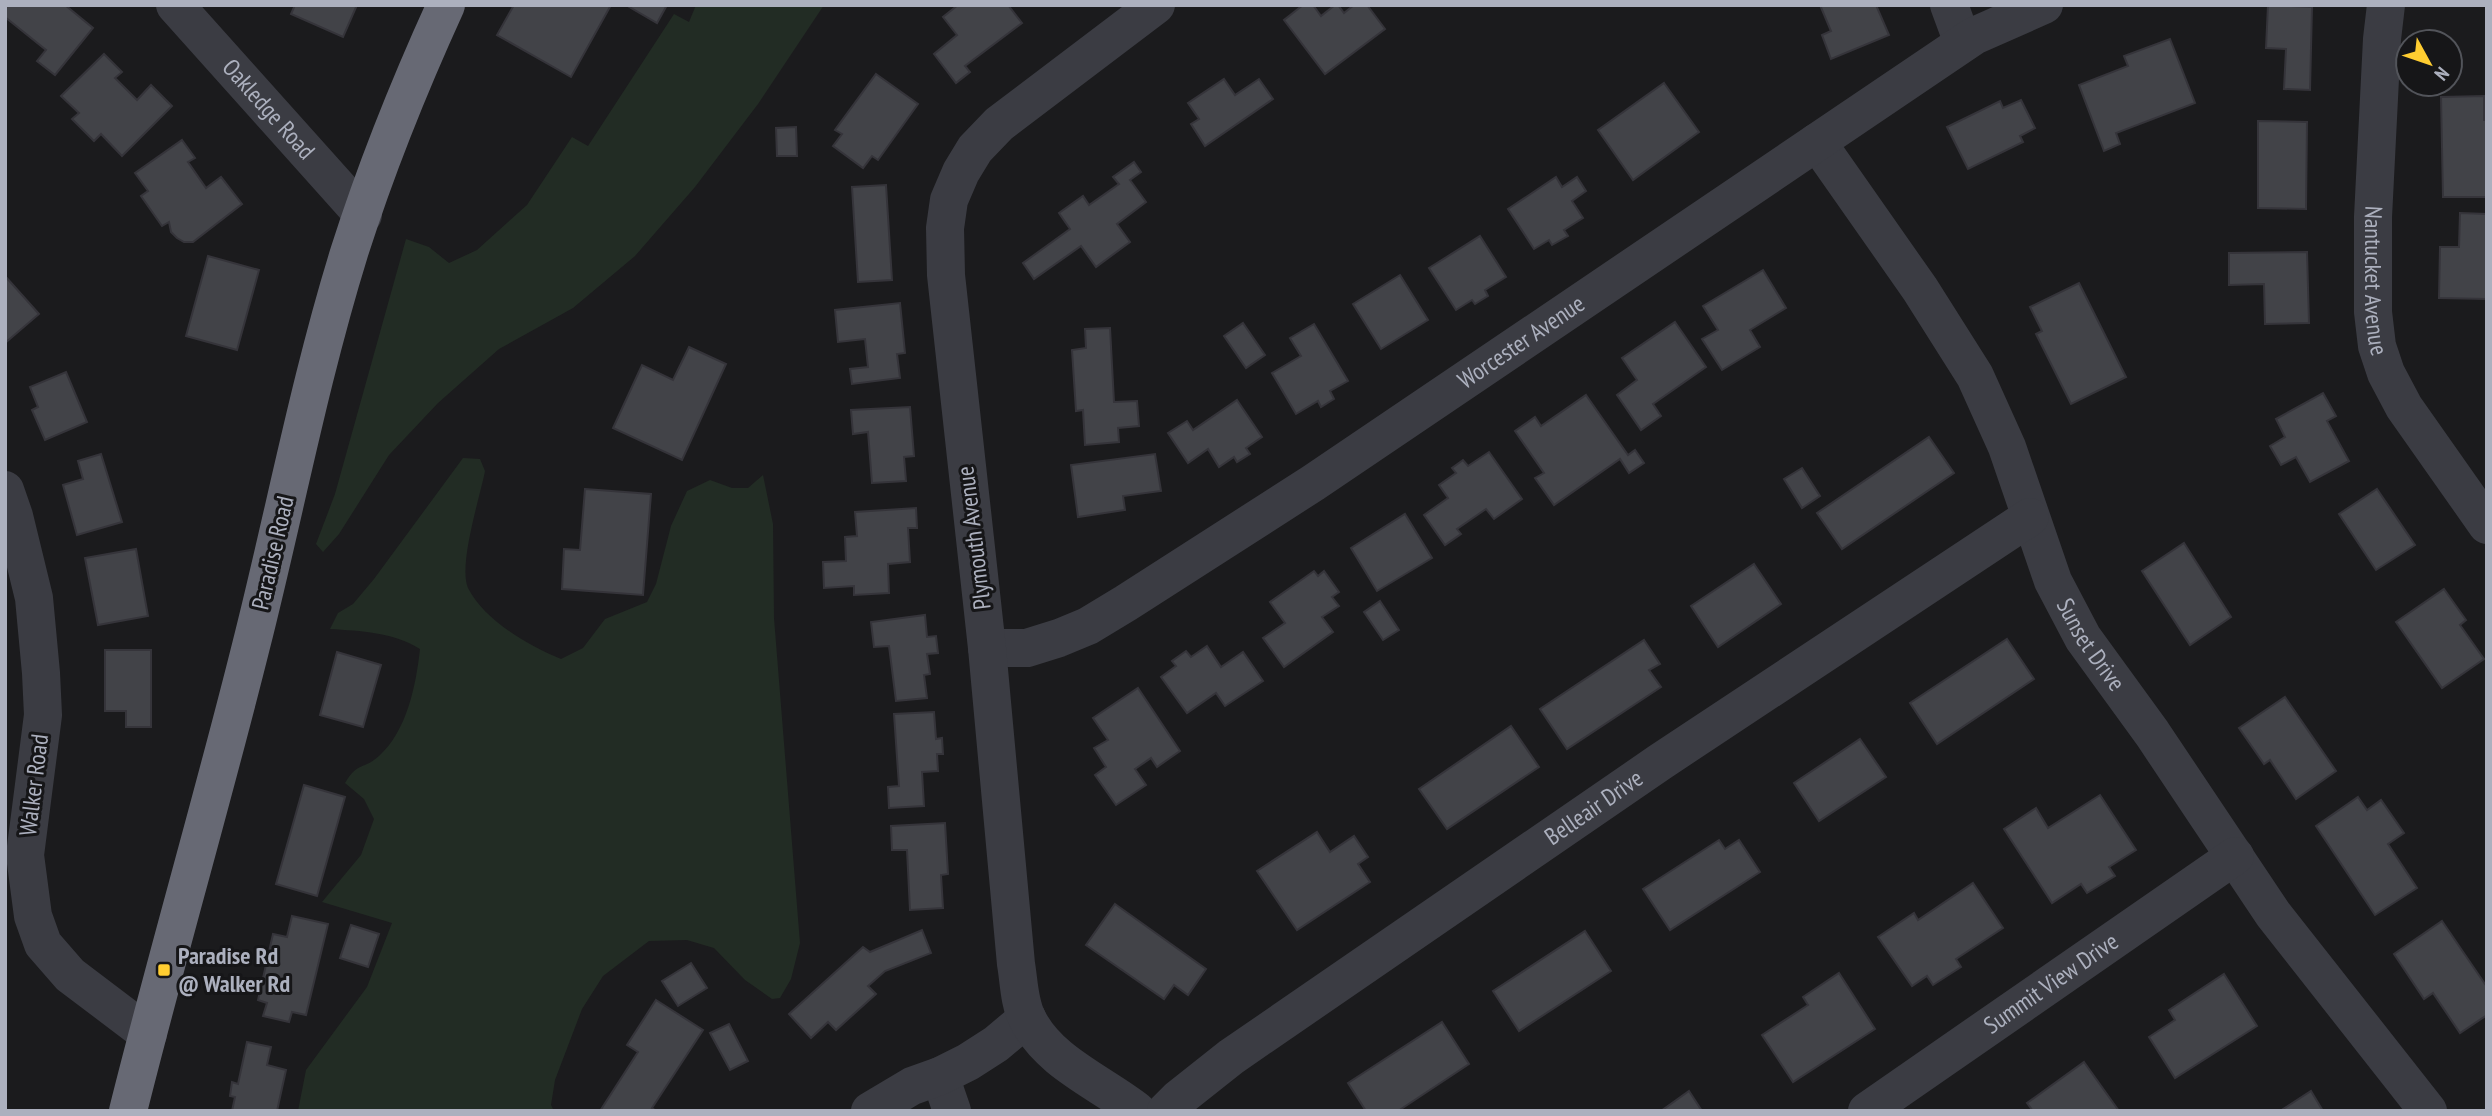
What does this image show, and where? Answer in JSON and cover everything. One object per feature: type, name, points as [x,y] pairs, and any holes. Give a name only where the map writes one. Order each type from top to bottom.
[{"type":"highway","name":"Paradise Road","points":[[128,1111],[251,647],[321,354],[349,253],[403,101],[446,5]]},
{"type":"street","name":"Oakledge Road","points":[[175,5],[363,215]]},
{"type":"street","name":"Plymouth Avenue","points":[[1138,1111],[1051,1052],[1027,1018],[1016,964],[946,275],[945,228],[949,200],[975,149],[999,124],[1156,5]]},
{"type":"street","points":[[1949,5],[1963,43]]},
{"type":"street","name":"Worcester Avenue","points":[[986,648],[1027,648],[1059,638],[1088,626],[1126,603],[1324,475],[1963,43],[2043,5]]},
{"type":"street","name":"Nantucket Avenue","points":[[2386,5],[2381,44],[2373,230],[2373,312],[2377,346],[2386,373],[2404,407],[2487,525]]},
{"type":"street","name":"Sunset Drive","points":[[1817,142],[1920,289],[1975,376],[2007,447],[2053,581],[2083,638],[2152,733],[2273,914],[2428,1111]]},
{"type":"street","name":"Walker Road","points":[[5,490],[34,598],[41,673],[43,715],[25,855],[33,916],[43,944],[70,975],[148,1034]]},
{"type":"street","name":"Belleair Drive","points":[[1167,1111],[1231,1057],[1626,785],[2031,517]]},
{"type":"street","name":"Summit View Drive","points":[[1867,1111],[2235,856]]},
{"type":"street","points":[[870,1111],[912,1086],[946,1094],[968,1062],[996,1044],[1027,1018]]},
{"type":"shaded area","points":[[696,5],[824,5],[758,104],[695,187],[635,256],[573,308],[499,349],[438,403],[389,455],[339,534],[323,552],[316,544],[335,494],[406,239],[429,247],[449,263],[477,250],[527,205],[572,137],[588,146],[674,14],[689,22]]},
{"type":"shaded area","points":[[463,458],[480,459],[485,471],[468,548],[468,588],[485,611],[508,631],[561,659],[583,648],[605,619],[647,602],[656,584],[671,526],[687,491],[710,480],[732,488],[748,488],[763,475],[773,524],[774,618],[800,943],[791,979],[780,998],[772,999],[745,980],[714,948],[687,940],[649,941],[603,976],[582,1009],[555,1080],[551,1105],[554,1111],[298,1111],[306,1070],[367,987],[392,923],[322,902],[361,855],[374,819],[364,799],[345,783],[354,771],[379,756],[397,734],[413,692],[420,649],[388,636],[330,629],[338,613],[353,604],[374,579]]},
{"type":"building","points":[[5,5],[65,5],[93,28],[55,75],[37,61],[46,50],[5,17]]},
{"type":"building","points":[[295,5],[357,5],[343,37],[291,14]]},
{"type":"building","points":[[514,5],[611,5],[571,77],[497,35]]},
{"type":"building","points":[[626,5],[667,5],[657,23]]},
{"type":"building","points":[[958,5],[1008,5],[1022,23],[965,66],[970,72],[956,83],[934,54],[957,35],[943,17]]},
{"type":"building","points":[[1303,5],[1313,5],[1321,16],[1335,5],[1344,13],[1354,5],[1367,5],[1385,29],[1325,74],[1284,20]]},
{"type":"building","points":[[1820,5],[1876,5],[1889,35],[1831,59],[1822,35],[1831,31]]},
{"type":"building","points":[[2268,5],[2312,7],[2310,90],[2284,89],[2286,49],[2266,48]]},
{"type":"building","points":[[2170,39],[2195,103],[2116,133],[2120,144],[2104,151],[2079,85],[2128,66],[2124,56]]},
{"type":"building","points":[[104,54],[122,72],[115,78],[137,100],[151,85],[172,106],[122,156],[101,134],[94,141],[72,119],[79,113],[61,96]]},
{"type":"building","points":[[876,74],[918,104],[878,160],[872,156],[863,168],[833,146],[842,134],[835,130]]},
{"type":"building","points":[[1224,79],[1235,95],[1259,79],[1273,99],[1205,146],[1191,124],[1199,119],[1188,103]]},
{"type":"building","points":[[1664,83],[1699,132],[1633,180],[1598,130]]},
{"type":"building","points":[[2484,96],[2484,120],[2487,120],[2487,197],[2443,197],[2441,98]]},
{"type":"building","points":[[2021,100],[2035,128],[2020,136],[2023,142],[1968,169],[1947,127],[2000,101],[2003,108]]},
{"type":"building","points":[[2258,121],[2307,122],[2306,209],[2258,208]]},
{"type":"building","points":[[796,127],[797,156],[777,156],[776,128]]},
{"type":"building","points":[[182,140],[195,158],[188,162],[206,188],[221,177],[242,204],[193,242],[184,242],[177,238],[171,232],[169,222],[162,226],[141,196],[148,191],[135,173]]},
{"type":"building","points":[[1134,162],[1141,172],[1130,180],[1146,202],[1117,224],[1130,242],[1096,267],[1081,246],[1034,279],[1023,263],[1070,229],[1059,213],[1083,196],[1089,205],[1119,184],[1113,177]]},
{"type":"building","points":[[1556,177],[1562,187],[1577,177],[1586,191],[1572,201],[1583,218],[1564,230],[1568,236],[1552,245],[1549,240],[1534,249],[1508,209]]},
{"type":"building","points":[[886,185],[892,280],[858,282],[852,187]]},
{"type":"building","points":[[2460,213],[2487,214],[2487,299],[2439,298],[2440,247],[2459,247]]},
{"type":"building","points":[[1480,236],[1506,277],[1485,290],[1488,296],[1475,304],[1472,300],[1456,310],[1429,268]]},
{"type":"building","points":[[2307,252],[2309,323],[2265,324],[2264,284],[2229,285],[2229,253]]},
{"type":"building","points":[[208,256],[259,270],[237,350],[186,336]]},
{"type":"building","points":[[1763,270],[1786,308],[1750,330],[1760,347],[1722,370],[1702,339],[1718,330],[1703,306]]},
{"type":"building","points":[[1400,275],[1428,320],[1381,349],[1353,304]]},
{"type":"building","points":[[5,276],[39,314],[5,343]]},
{"type":"building","points":[[2079,283],[2126,377],[2071,404],[2036,334],[2042,331],[2030,307]]},
{"type":"building","points":[[900,303],[905,353],[897,354],[900,378],[852,384],[850,369],[868,367],[865,339],[838,342],[835,310]]},
{"type":"building","points":[[1675,322],[1706,367],[1653,404],[1661,416],[1641,430],[1617,395],[1637,380],[1622,358]]},
{"type":"building","points":[[1243,323],[1265,355],[1246,368],[1224,336]]},
{"type":"building","points":[[1314,324],[1348,381],[1330,391],[1334,399],[1321,407],[1318,401],[1296,414],[1272,373],[1301,356],[1290,338]]},
{"type":"building","points":[[1110,328],[1114,402],[1137,401],[1139,426],[1118,428],[1119,442],[1085,445],[1083,410],[1076,411],[1072,350],[1086,348],[1085,329]]},
{"type":"building","points":[[689,347],[726,364],[682,460],[613,428],[642,365],[673,380]]},
{"type":"building","points":[[66,372],[87,422],[45,440],[32,410],[38,407],[30,387]]},
{"type":"building","points":[[2323,393],[2336,416],[2327,421],[2349,461],[2310,482],[2296,457],[2281,465],[2270,446],[2285,437],[2276,419]]},
{"type":"building","points":[[1586,395],[1628,455],[1635,450],[1644,463],[1629,473],[1620,459],[1554,505],[1535,478],[1544,473],[1515,431],[1535,417],[1541,426]]},
{"type":"building","points":[[1237,400],[1262,437],[1246,448],[1250,454],[1237,462],[1234,457],[1219,467],[1208,449],[1188,463],[1168,433],[1187,421],[1193,430]]},
{"type":"building","points":[[910,407],[914,456],[904,457],[906,481],[872,483],[868,432],[853,434],[851,410]]},
{"type":"building","points":[[1929,437],[1954,473],[1842,549],[1817,513]]},
{"type":"building","points":[[1489,452],[1522,499],[1494,519],[1486,509],[1457,529],[1461,534],[1445,545],[1424,515],[1448,498],[1439,485],[1456,473],[1452,468],[1463,460],[1468,466]]},
{"type":"building","points":[[101,454],[122,522],[77,535],[63,485],[83,479],[78,461]]},
{"type":"building","points":[[1155,454],[1161,491],[1123,496],[1125,510],[1078,517],[1071,465]]},
{"type":"building","points":[[1802,468],[1820,496],[1802,508],[1784,479]]},
{"type":"building","points":[[585,489],[651,494],[643,595],[562,589],[564,549],[580,550]]},
{"type":"building","points":[[2377,489],[2415,545],[2376,570],[2339,514]]},
{"type":"building","points":[[916,508],[917,528],[908,528],[910,562],[888,564],[889,593],[854,595],[854,586],[824,588],[823,562],[846,561],[845,537],[857,536],[855,512]]},
{"type":"building","points":[[1405,514],[1432,558],[1377,591],[1351,548]]},
{"type":"building","points":[[2184,543],[2231,617],[2190,645],[2142,571]]},
{"type":"building","points":[[136,549],[148,616],[98,625],[85,558]]},
{"type":"building","points":[[1754,564],[1781,604],[1718,647],[1691,606]]},
{"type":"building","points":[[1314,571],[1318,576],[1324,571],[1339,592],[1332,597],[1339,606],[1322,617],[1333,632],[1284,667],[1263,638],[1285,623],[1270,602]]},
{"type":"building","points":[[2444,589],[2466,620],[2460,625],[2484,659],[2442,688],[2396,622]]},
{"type":"building","points":[[1380,601],[1399,630],[1383,640],[1364,612]]},
{"type":"building","points":[[925,615],[927,637],[936,636],[938,653],[927,654],[930,674],[924,675],[927,698],[896,701],[889,646],[874,647],[871,622]]},
{"type":"building","points":[[2007,639],[2034,679],[1937,744],[1910,703]]},
{"type":"building","points":[[1644,640],[1660,664],[1649,670],[1661,687],[1567,749],[1540,709]]},
{"type":"building","points":[[1207,646],[1221,667],[1243,652],[1263,681],[1225,706],[1216,693],[1187,713],[1161,677],[1176,666],[1172,661],[1186,651],[1191,657]]},
{"type":"building","points":[[105,650],[151,650],[151,727],[126,727],[126,711],[105,711]]},
{"type":"building","points":[[337,652],[381,665],[363,727],[320,715]]},
{"type":"building","points":[[1138,688],[1180,751],[1157,767],[1151,758],[1135,769],[1146,785],[1116,805],[1095,775],[1106,767],[1094,748],[1108,740],[1093,718]]},
{"type":"building","points":[[2285,697],[2336,771],[2296,799],[2270,760],[2264,764],[2239,728]]},
{"type":"building","points":[[934,712],[936,739],[942,738],[943,754],[937,754],[938,771],[922,772],[924,806],[889,808],[888,787],[899,786],[894,714]]},
{"type":"building","points":[[1511,726],[1539,767],[1447,829],[1419,789]]},
{"type":"building","points":[[1860,739],[1886,777],[1819,821],[1794,783]]},
{"type":"building","points":[[304,785],[345,797],[317,896],[276,884]]},
{"type":"building","points":[[2100,795],[2136,850],[2109,867],[2115,876],[2087,893],[2081,884],[2052,903],[2004,829],[2036,808],[2048,828]]},
{"type":"building","points":[[2358,797],[2367,810],[2381,800],[2404,833],[2388,844],[2417,888],[2375,915],[2316,826]]},
{"type":"building","points":[[945,823],[948,874],[941,875],[943,908],[910,910],[907,850],[892,850],[891,826]]},
{"type":"building","points":[[1317,832],[1330,852],[1354,836],[1368,857],[1358,864],[1370,882],[1297,930],[1257,871]]},
{"type":"building","points":[[1719,840],[1725,849],[1739,840],[1760,872],[1670,930],[1643,889]]},
{"type":"building","points":[[1973,883],[2003,928],[1956,959],[1961,967],[1933,985],[1927,976],[1912,986],[1878,937],[1914,913],[1918,920]]},
{"type":"building","points":[[1115,904],[1206,969],[1188,995],[1174,985],[1164,999],[1086,945]]},
{"type":"building","points":[[292,916],[328,924],[306,1015],[292,1012],[289,1022],[263,1016],[267,1003],[258,1000],[273,934],[287,937]]},
{"type":"building","points":[[2442,921],[2487,987],[2487,1015],[2460,1033],[2433,993],[2424,999],[2394,954]]},
{"type":"building","points":[[351,925],[379,934],[368,967],[340,958]]},
{"type":"building","points":[[922,930],[931,953],[885,971],[868,986],[876,994],[836,1030],[828,1022],[811,1038],[789,1014],[863,947],[870,952]]},
{"type":"building","points":[[1585,931],[1611,971],[1519,1031],[1493,991]]},
{"type":"building","points":[[691,963],[707,988],[678,1006],[662,981]]},
{"type":"building","points":[[1839,973],[1875,1029],[1793,1082],[1762,1035],[1808,1005],[1803,997]]},
{"type":"building","points":[[2224,974],[2257,1026],[2175,1078],[2149,1037],[2175,1020],[2169,1010]]},
{"type":"building","points":[[656,1000],[703,1030],[652,1108],[656,1111],[600,1111],[638,1052],[627,1045]]},
{"type":"building","points":[[1442,1022],[1469,1064],[1398,1111],[1366,1111],[1348,1083]]},
{"type":"building","points":[[729,1024],[748,1061],[730,1070],[710,1033]]},
{"type":"building","points":[[247,1042],[271,1047],[267,1065],[286,1070],[277,1111],[232,1111],[235,1097],[230,1096],[232,1082],[238,1084]]},
{"type":"building","points":[[2084,1062],[2119,1111],[2033,1111],[2027,1103]]},
{"type":"building","points":[[1689,1091],[1702,1111],[1661,1111]]},
{"type":"building","points":[[2311,1091],[2323,1111],[2280,1111]]},
{"type":"place","name":"Paradise Rd @ Walker Rd","points":[[164,970]]}]
